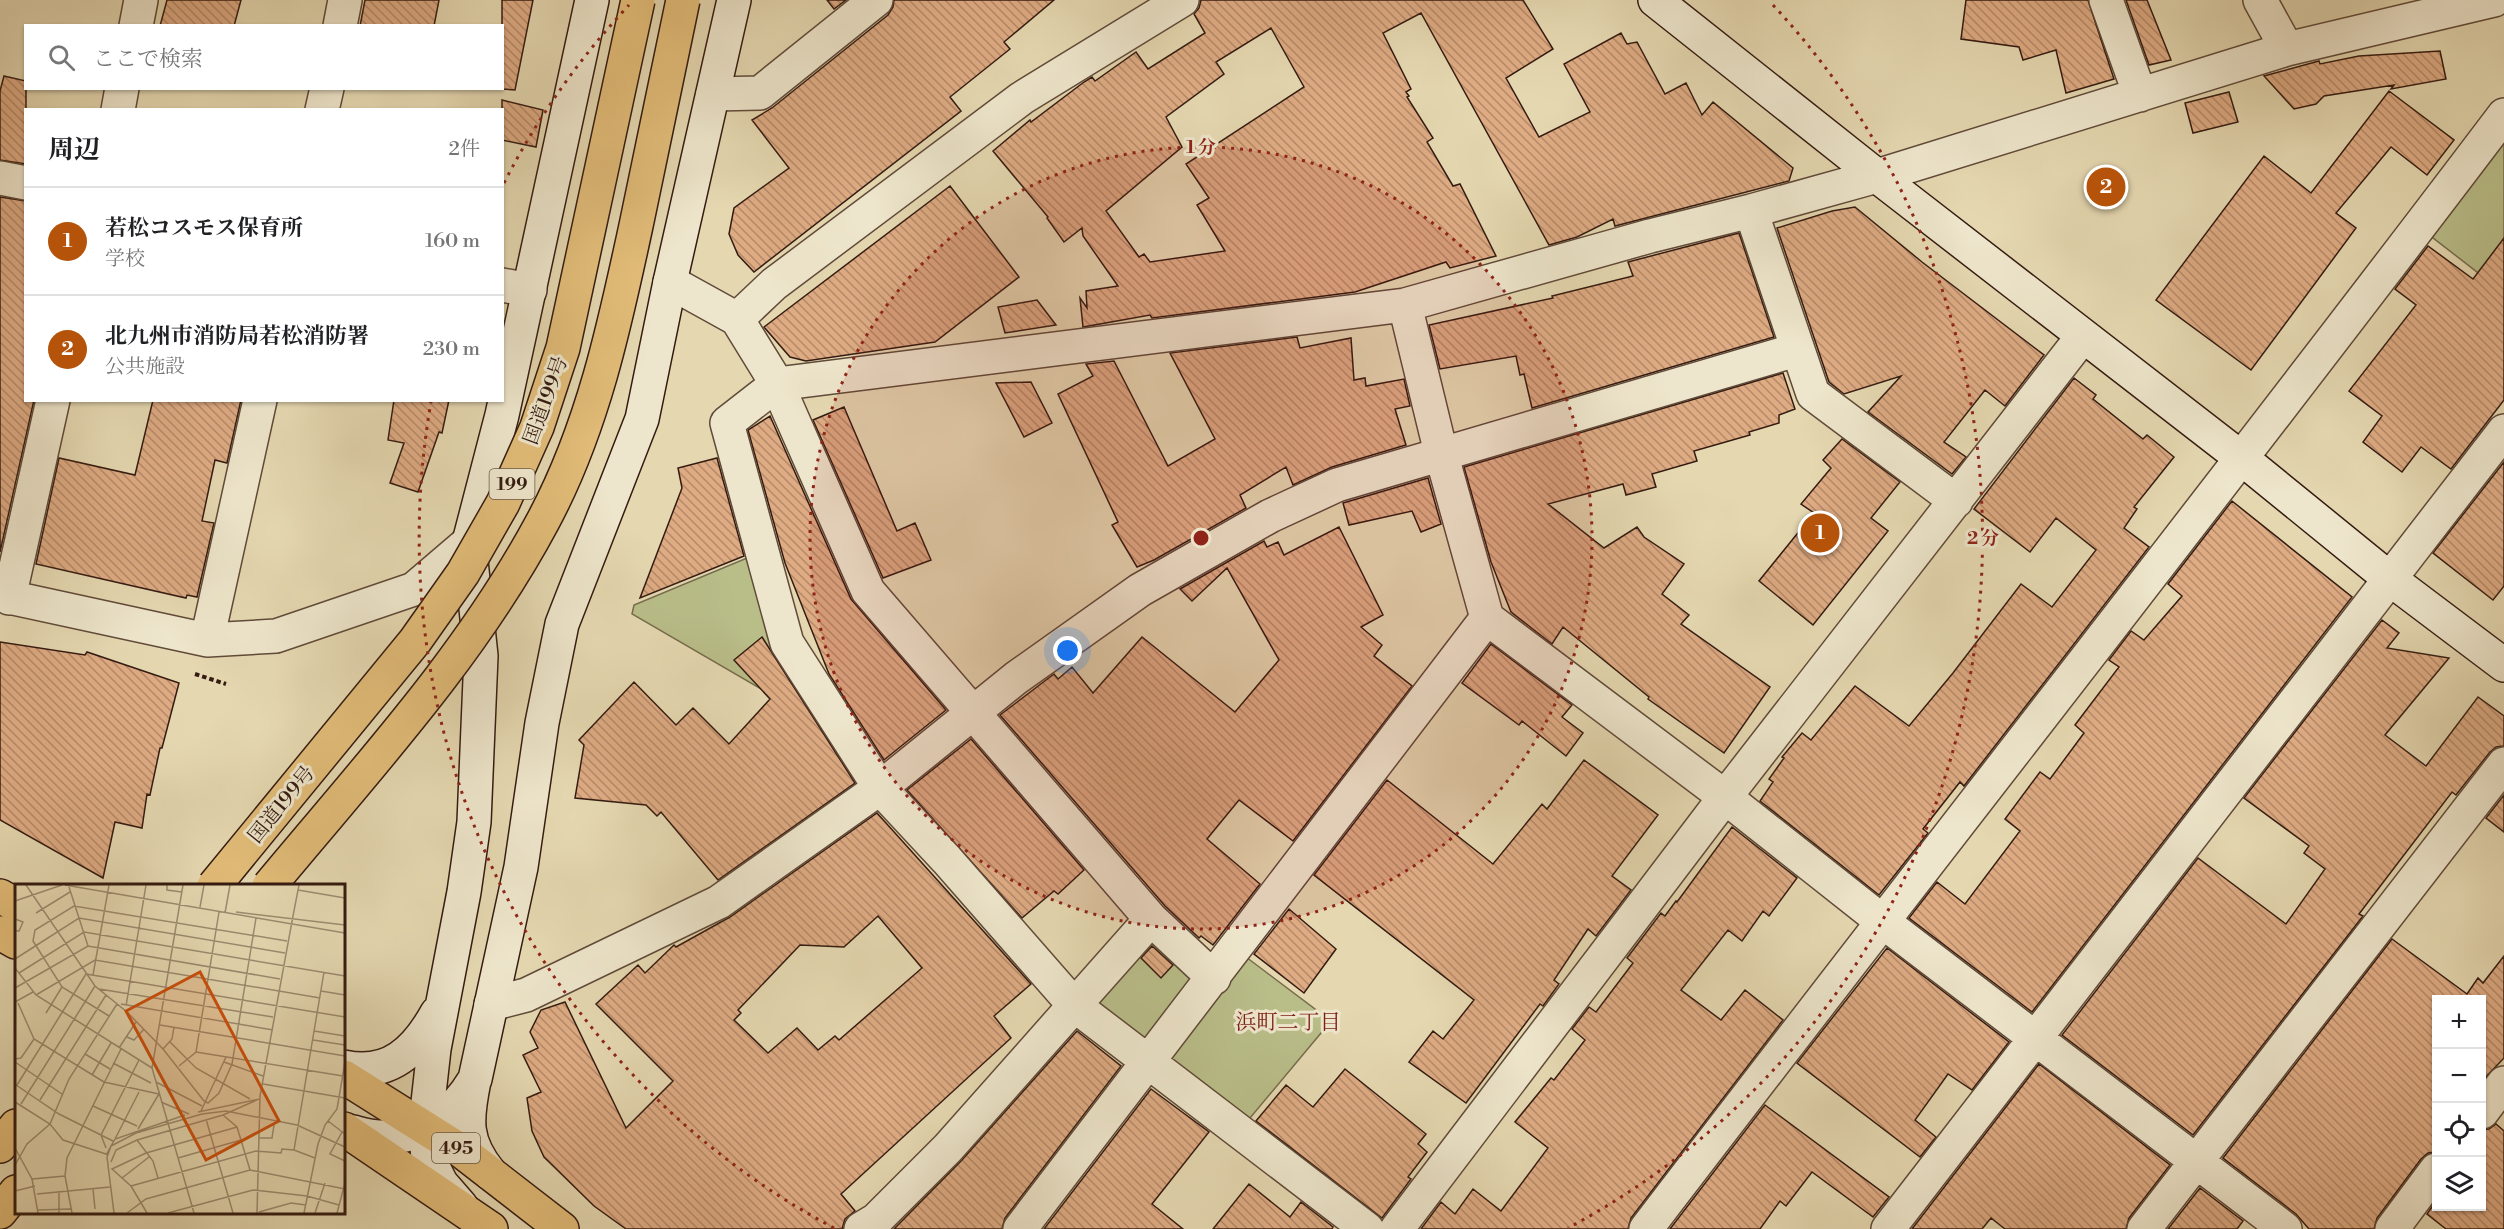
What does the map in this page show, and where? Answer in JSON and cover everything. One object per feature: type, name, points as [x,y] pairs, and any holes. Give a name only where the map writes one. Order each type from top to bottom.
[{"type":"highway","name":"国道199号","points":[[215,884],[415,641],[463,573],[503,503],[537,427],[563,348],[638,0]]},
{"type":"highway","name":"199","points":[[270,884],[449,667],[500,596],[544,520],[579,441],[606,359],[683,0]]},
{"type":"highway","points":[[0,896],[15,904]]},
{"type":"highway","points":[[0,933],[15,941]]},
{"type":"highway","name":"495","points":[[345,1078],[460,1150],[562,1229]]},
{"type":"highway","points":[[0,1146],[15,1127]]},
{"type":"highway","name":"495","points":[[346,1130],[490,1229]]},
{"type":"highway","points":[[0,1212],[15,1192]]},
{"type":"street","points":[[136,24],[141,0]]},
{"type":"street","points":[[340,24],[345,0]]},
{"type":"street","points":[[504,397],[516,287],[592,0]]},
{"type":"street","points":[[490,1173],[476,1155],[471,1142],[469,1106],[520,867],[542,723],[562,624],[642,419],[670,282],[735,0]]},
{"type":"street","points":[[713,94],[760,93],[876,0]]},
{"type":"street","points":[[737,320],[774,284],[1022,98],[1182,0]]},
{"type":"street","points":[[1656,0],[1877,176],[2240,457],[2390,579],[2504,665]]},
{"type":"street","points":[[2106,0],[2140,94]]},
{"type":"street","points":[[2260,0],[2287,49]]},
{"type":"street","points":[[1367,1229],[1148,1064],[1074,1005],[947,860],[879,788],[787,643],[727,423],[777,384],[1405,305],[1650,236],[1751,212],[1877,176],[2287,49],[2494,0]]},
{"type":"street","points":[[118,108],[122,90]]},
{"type":"street","points":[[322,108],[327,90]]},
{"type":"street","points":[[1646,1229],[1882,921],[2064,690],[2240,457],[2299,386],[2504,115]]},
{"type":"street","points":[[0,178],[24,183]]},
{"type":"street","points":[[1751,212],[1796,350],[1813,394],[1956,501]]},
{"type":"street","points":[[670,282],[737,320],[777,384],[868,591],[1151,919],[1214,978]]},
{"type":"street","points":[[1405,305],[1441,453],[1487,618],[1725,796],[1882,921],[2285,1229]]},
{"type":"street","points":[[1397,1229],[1725,796],[2083,336]]},
{"type":"street","points":[[491,1004],[526,995],[718,902],[879,788],[1016,678],[1140,590],[1270,516],[1337,485],[1796,350]]},
{"type":"street","points":[[54,402],[5,596],[207,640],[276,636],[414,589],[469,542]]},
{"type":"street","points":[[207,640],[260,402]]},
{"type":"street","points":[[462,1208],[441,1182],[428,1157],[424,1129],[434,1049],[464,892],[474,822],[481,656],[469,542],[503,402]]},
{"type":"street","points":[[1888,1229],[2504,431]]},
{"type":"street","points":[[1020,1229],[1487,618]]},
{"type":"street","points":[[2144,1229],[2384,922],[2504,764]]},
{"type":"street","points":[[861,1229],[876,1220],[948,1148],[1151,919]]},
{"type":"street","points":[[345,1067],[374,1070],[392,1063],[406,1054],[420,1040],[442,1005]]},
{"type":"street","points":[[346,1130],[379,1137],[403,1136],[424,1129],[447,1116],[475,1079]]},
{"type":"street","points":[[2486,1106],[2504,1083]]},
{"type":"street","points":[[2392,1229],[2432,1175]]},
{"type":"path","points":[[195,674],[226,684]]},
{"type":"green space","points":[[2504,136],[2504,293],[2428,234]]},
{"type":"green space","points":[[747,558],[791,672],[768,693],[632,614],[634,605]]},
{"type":"green space","points":[[1152,937],[1195,981],[1144,1046],[1090,1003]]},
{"type":"green space","points":[[1246,957],[1331,1021],[1245,1124],[1166,1062]]},
{"type":"building","points":[[167,0],[241,0],[235,24],[161,24]]},
{"type":"building","points":[[365,0],[439,0],[434,24],[360,24]]},
{"type":"building","points":[[502,0],[533,0],[515,90],[504,89],[504,24],[502,24]]},
{"type":"building","points":[[827,0],[846,0],[834,9]]},
{"type":"building","points":[[894,0],[1054,0],[1004,42],[1010,49],[950,97],[961,111],[754,272],[738,255],[729,234],[734,208],[789,168],[752,120],[772,108],[888,15]]},
{"type":"building","points":[[1201,0],[1523,0],[1553,49],[1506,78],[1539,137],[1590,112],[1564,64],[1621,33],[1627,44],[1637,42],[1665,94],[1686,83],[1702,115],[1713,102],[1793,168],[1789,181],[1615,226],[1613,219],[1577,237],[1549,245],[1421,13],[1383,33],[1411,89],[1406,92],[1409,96],[1407,97],[1433,138],[1427,142],[1453,186],[1460,184],[1496,256],[1450,268],[1446,262],[1355,292],[1152,318],[1150,315],[1083,327],[1080,298],[1087,308],[1086,291],[1118,286],[1083,236],[1082,228],[1064,242],[1048,217],[993,151],[1030,120],[1031,122],[1084,82],[1092,77],[1095,81],[1136,52],[1148,69],[1205,33],[1194,14]],"holes":[[[1271,28],[1304,87],[1186,164],[1209,198],[1197,205],[1225,251],[1150,262],[1144,254],[1139,257],[1106,211],[1182,147],[1166,117],[1224,74],[1216,62]]]},
{"type":"building","points":[[1966,0],[2088,0],[2114,79],[2066,93],[2056,50],[2023,60],[2019,47],[1961,39]]},
{"type":"building","points":[[2126,0],[2147,0],[2171,60],[2149,65]]},
{"type":"building","points":[[2440,51],[2446,79],[2391,89],[2394,85],[2324,96],[2316,104],[2294,109],[2264,76],[2319,61],[2320,64],[2359,56]]},
{"type":"building","points":[[4,76],[24,81],[26,108],[24,108],[24,164],[0,160],[0,91]]},
{"type":"building","points":[[2389,91],[2454,140],[2427,175],[2391,147],[2336,213],[2356,228],[2251,370],[2156,300],[2264,156],[2311,193]]},
{"type":"building","points":[[2229,92],[2238,122],[2193,133],[2185,103]]},
{"type":"building","points":[[502,100],[543,110],[536,147],[504,140],[504,108],[502,108]]},
{"type":"building","points":[[950,186],[1019,277],[935,342],[806,361],[790,357],[764,327]]},
{"type":"building","points":[[0,197],[24,201],[24,402],[34,402],[0,552]]},
{"type":"building","points":[[1855,207],[1922,262],[2044,355],[2005,406],[1985,390],[1944,442],[1966,457],[1952,474],[1868,412],[1901,376],[1844,394],[1829,382],[1777,228],[1832,211]]},
{"type":"building","points":[[1739,233],[1774,337],[1532,408],[1524,374],[1520,375],[1516,356],[1440,369],[1429,325],[1553,298],[1552,296],[1633,276],[1628,262]]},
{"type":"building","points":[[2504,238],[2504,400],[2451,469],[2421,447],[2402,472],[2363,442],[2382,416],[2349,391],[2416,305],[2395,289],[2428,246],[2473,279]]},
{"type":"building","points":[[1037,300],[1056,325],[1005,333],[998,307]]},
{"type":"building","points":[[1297,337],[1300,348],[1351,338],[1354,380],[1365,378],[1366,386],[1404,379],[1410,406],[1395,409],[1406,445],[1332,467],[1293,485],[1286,467],[1240,495],[1246,508],[1154,560],[1137,567],[1112,525],[1118,522],[1058,394],[1093,376],[1086,364],[1114,361],[1168,466],[1215,439],[1170,353]]},
{"type":"building","points":[[1783,373],[1795,409],[1779,415],[1779,423],[1749,432],[1750,435],[1694,451],[1697,461],[1652,474],[1656,487],[1626,495],[1623,484],[1548,504],[1604,548],[1637,527],[1644,537],[1684,564],[1662,594],[1689,615],[1681,624],[1770,687],[1724,753],[1648,699],[1649,697],[1563,627],[1552,644],[1511,612],[1491,562],[1464,467]]},
{"type":"building","points":[[2074,378],[2096,395],[2093,399],[2143,439],[2147,435],[2174,457],[2134,507],[2137,509],[2124,528],[2149,547],[1964,786],[1960,782],[1923,829],[1928,833],[1879,895],[1760,801],[1773,782],[1769,779],[1784,758],[1782,757],[1802,733],[1811,740],[1855,686],[1909,726],[2021,584],[2052,607],[2096,550],[2056,518],[2030,552],[1974,509]]},
{"type":"building","points":[[1031,382],[1052,423],[1024,437],[996,383]]},
{"type":"building","points":[[153,402],[241,402],[227,463],[215,460],[202,521],[214,523],[197,597],[187,595],[186,598],[36,564],[59,458],[135,475]]},
{"type":"building","points":[[394,402],[449,402],[442,433],[439,432],[418,492],[390,483],[404,443],[388,440]]},
{"type":"building","points":[[844,407],[897,531],[915,523],[931,560],[883,578],[813,420]]},
{"type":"building","points":[[770,416],[851,599],[946,710],[884,760],[829,674],[785,563],[748,430]]},
{"type":"building","points":[[1842,439],[1900,482],[1871,518],[1888,531],[1813,625],[1759,581],[1814,513],[1801,504],[1831,468],[1823,460]]},
{"type":"building","points":[[717,458],[744,556],[640,598],[682,488],[678,468]]},
{"type":"building","points":[[2504,462],[2504,586],[2493,600],[2433,553]]},
{"type":"building","points":[[1428,478],[1441,524],[1421,532],[1412,511],[1349,525],[1343,503]]},
{"type":"building","points":[[2232,501],[2352,597],[2032,1012],[1909,918],[1937,882],[1965,904],[2020,831],[2005,819],[2040,772],[2050,779],[2084,733],[2075,725],[2119,667],[2109,660],[2131,631],[2144,640],[2182,596],[2168,584]]},
{"type":"building","points":[[1339,527],[1383,615],[1361,627],[1382,645],[1374,656],[1412,686],[1293,841],[1239,800],[1207,839],[1260,884],[1213,945],[1201,936],[1199,938],[1165,906],[1000,715],[1054,674],[1058,679],[1072,667],[1093,693],[1142,637],[1235,712],[1279,660],[1227,568],[1192,601],[1180,589],[1264,541],[1267,547],[1278,542],[1284,555]]},
{"type":"building","points":[[2382,620],[2399,633],[2387,648],[2449,658],[2385,735],[2426,766],[2478,697],[2504,716],[2504,746],[2496,747],[2490,752],[2456,795],[2452,792],[2359,914],[2363,916],[2193,1135],[2062,1035],[2198,858],[2286,924],[2325,869],[2304,853],[2309,846],[2244,798]]},
{"type":"building","points":[[762,637],[855,783],[718,880],[661,812],[657,816],[646,805],[575,798],[584,745],[579,740],[634,682],[676,725],[693,708],[729,744],[770,699],[734,660]]},
{"type":"building","points":[[0,642],[85,655],[87,652],[179,683],[162,748],[160,748],[150,795],[147,794],[142,828],[115,822],[103,878],[0,820]]},
{"type":"building","points":[[1491,644],[1572,705],[1562,717],[1583,733],[1566,756],[1522,721],[1519,725],[1462,683]]},
{"type":"building","points":[[971,739],[1084,870],[1058,894],[1054,891],[1022,918],[907,790]]},
{"type":"building","points":[[1584,760],[1658,815],[1612,876],[1631,890],[1596,936],[1588,929],[1554,980],[1559,984],[1543,1006],[1540,1004],[1466,1103],[1409,1062],[1433,1031],[1443,1039],[1474,1000],[1314,875],[1387,780],[1493,864],[1542,804],[1547,809]]},
{"type":"building","points":[[2504,795],[2504,832],[2486,818]]},
{"type":"building","points":[[877,813],[1031,984],[994,1016],[1011,1038],[841,1194],[855,1211],[845,1219],[842,1229],[626,1229],[594,1206],[544,1157],[532,1131],[527,1098],[541,1092],[523,1055],[538,1048],[530,1032],[541,1010],[565,1002],[626,1128],[673,1081],[596,1004],[638,965],[645,973],[674,945],[676,947],[730,917]],"holes":[[[878,916],[922,968],[839,1040],[835,1036],[818,1050],[797,1028],[768,1053],[734,1020],[741,1013],[738,1010],[800,945],[844,947]]]},
{"type":"building","points":[[1732,827],[1797,878],[1769,916],[1763,911],[1742,941],[1728,930],[1681,990],[1721,1020],[1745,990],[1783,1020],[1631,1218],[1628,1229],[1421,1229],[1441,1202],[1455,1214],[1473,1189],[1501,1211],[1548,1148],[1515,1122],[1551,1078],[1554,1080],[1585,1040],[1572,1029],[1589,1007],[1596,1012],[1633,963],[1627,958],[1661,913],[1665,916],[1677,902]]},
{"type":"building","points":[[1289,909],[1336,949],[1304,993],[1254,954]]},
{"type":"building","points":[[2392,939],[2467,994],[2478,978],[2483,983],[2504,956],[2504,1058],[2486,1077],[2486,995],[2432,995],[2432,1152],[2421,1159],[2377,1218],[2374,1229],[2309,1229],[2296,1214],[2223,1158]]},
{"type":"building","points":[[1152,946],[1173,965],[1161,978],[1141,958]]},
{"type":"building","points":[[1887,948],[2009,1042],[1972,1090],[1948,1074],[1915,1120],[1936,1137],[1920,1157],[1797,1063]]},
{"type":"building","points":[[1077,1031],[1121,1066],[1005,1218],[1002,1229],[894,1229],[962,1160]]},
{"type":"building","points":[[2039,1064],[2170,1165],[2129,1218],[2126,1229],[2005,1229],[1991,1218],[1982,1229],[1912,1229]]},
{"type":"building","points":[[1345,1069],[1426,1134],[1418,1144],[1427,1152],[1408,1177],[1411,1179],[1382,1218],[1256,1121],[1286,1085],[1313,1107]]},
{"type":"building","points":[[1151,1089],[1209,1132],[1152,1204],[1183,1229],[1044,1229]]},
{"type":"building","points":[[1765,1105],[1889,1197],[1873,1217],[1812,1172],[1786,1206],[1780,1201],[1760,1229],[1670,1229]]},
{"type":"building","points":[[2496,1124],[2504,1131],[2504,1229],[2446,1229],[2427,1214],[2432,1207],[2432,1211],[2486,1211],[2486,1129]]},
{"type":"building","points":[[1249,1184],[1290,1217],[1301,1202],[1333,1227],[1332,1229],[1213,1229]]},
{"type":"building","points":[[2200,1188],[2243,1221],[2237,1229],[2168,1229]]},
{"type":"place","name":"北九州市消防局若松消防署","points":[[2106,187]]},
{"type":"place","name":"若松コスモス保育所","points":[[1820,533]]},
{"type":"district","name":"浜町二丁目","points":[[1288,1022]]}]
